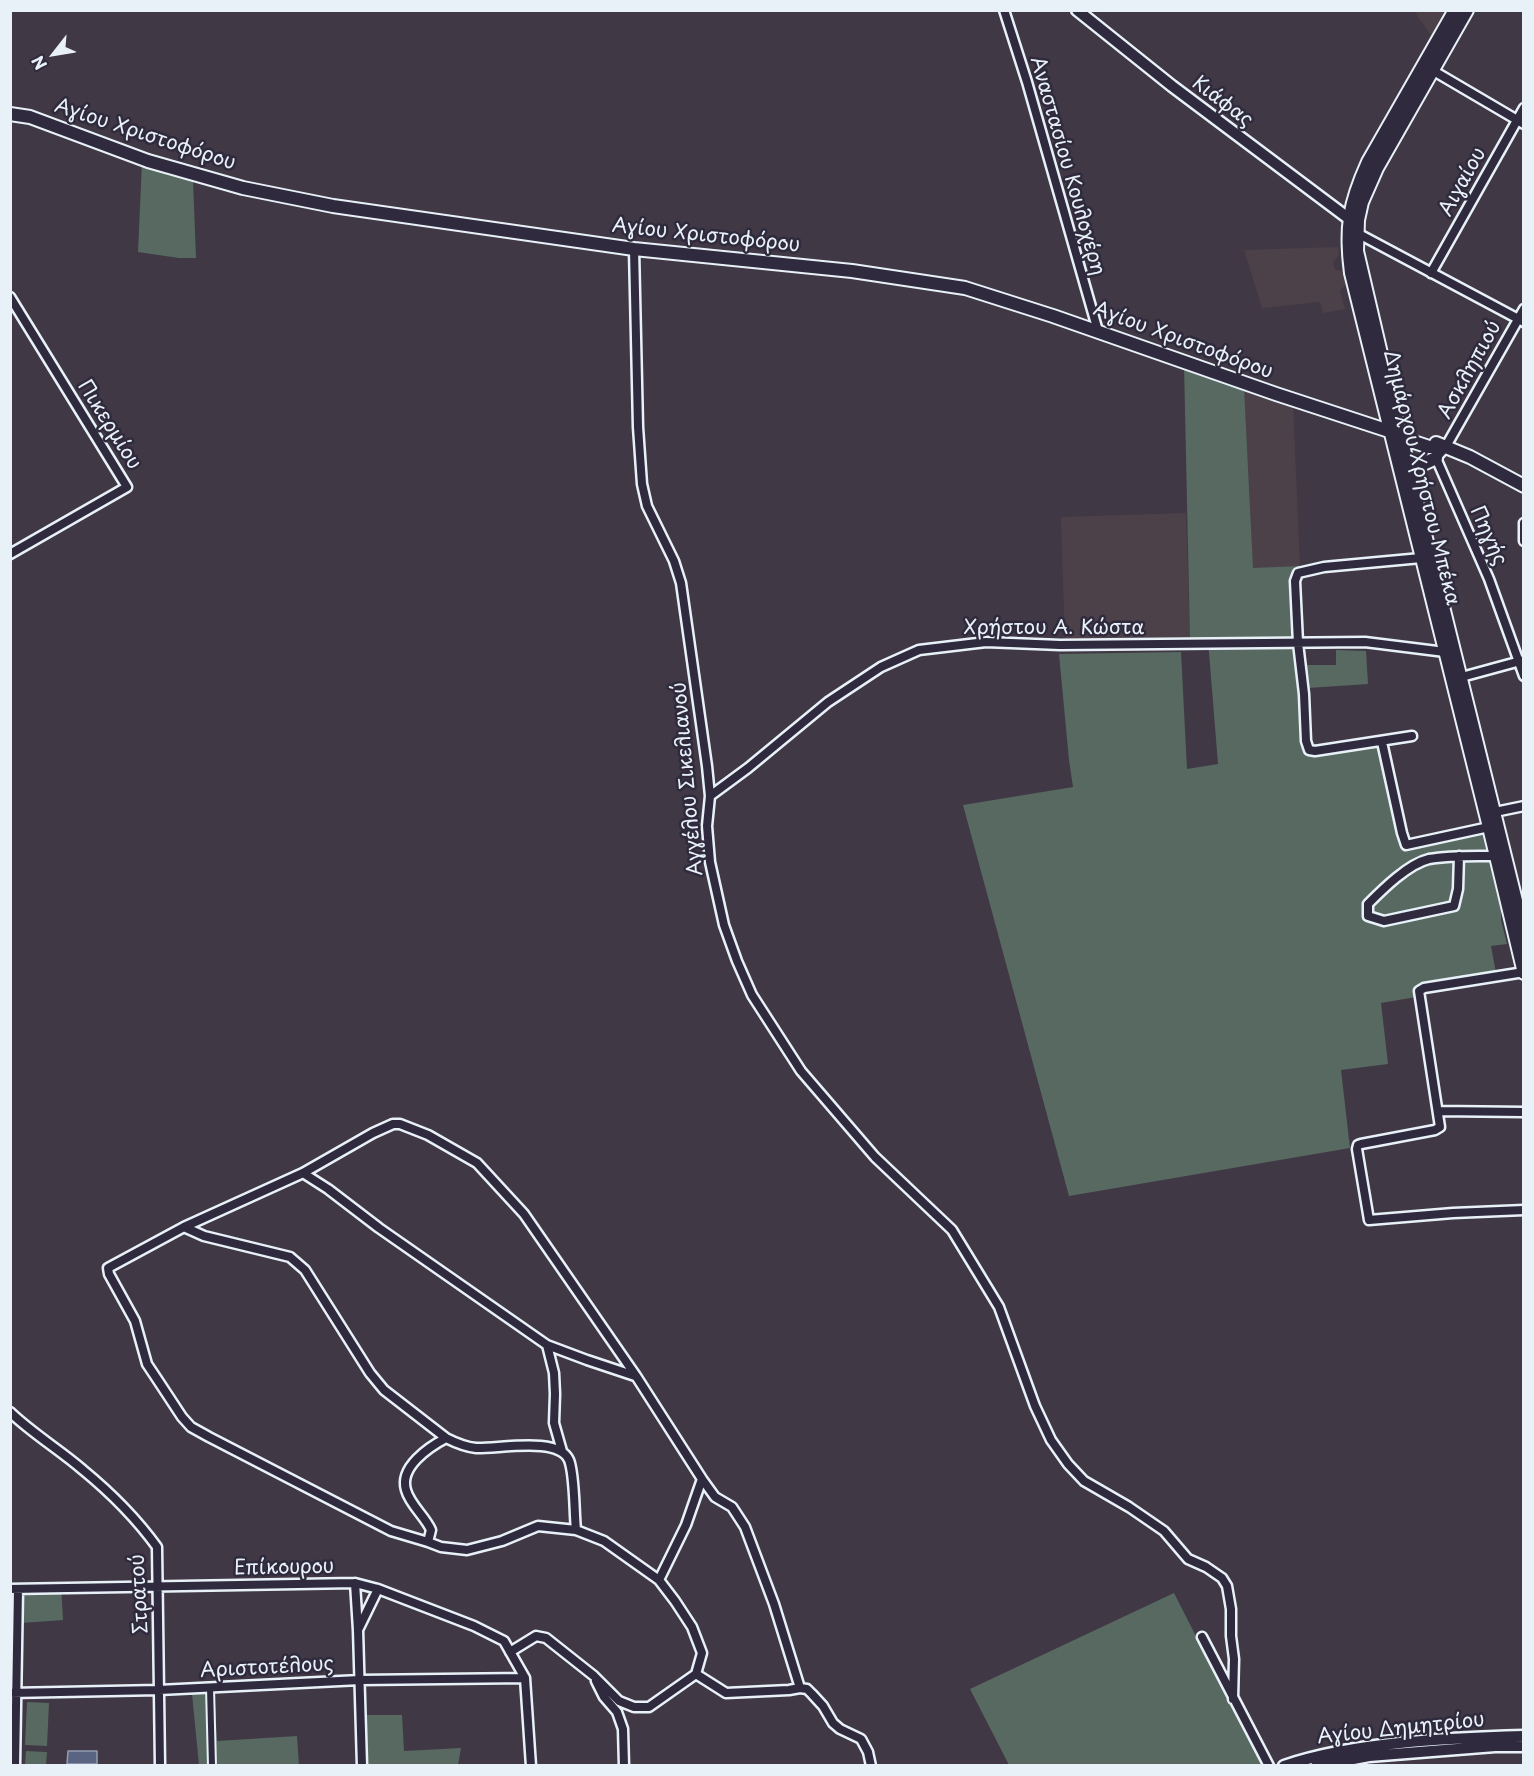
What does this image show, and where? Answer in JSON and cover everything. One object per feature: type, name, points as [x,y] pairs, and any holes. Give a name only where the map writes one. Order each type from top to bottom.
[{"type":"main road","name":"Δημάρχου Χρήστου Μπέκα","points":[[1455,10],[1368,162],[1359,182],[1348,218],[1348,249],[1351,273],[1410,476],[1523,972]]},
{"type":"main road","name":"Δημάρχου Χρήστου Μπέκα","points":[[1467,10],[1377,168],[1362,201],[1357,251],[1421,558],[1445,652],[1456,678],[1495,813],[1524,933]]},
{"type":"main road","name":"Αγίου Χριστοφόρου","points":[[10,114],[30,117],[148,161],[243,188],[333,206],[634,249],[852,271],[965,288],[1098,331],[1276,394],[1396,432],[1429,447],[1470,457],[1524,486]]},
{"type":"main road","points":[[1410,476],[1420,465],[1441,451]]},
{"type":"street","name":"Αναστασίου Κουλοχέρη","points":[[1004,10],[1027,82],[1098,331]]},
{"type":"street","name":"Κιάφας","points":[[1077,10],[1172,86],[1348,218]]},
{"type":"street","points":[[1432,70],[1520,122]]},
{"type":"street","name":"Αιγαίου","points":[[1431,273],[1520,122],[1524,108]]},
{"type":"street","points":[[1357,233],[1521,321]]},
{"type":"street","name":"Αγγέλου Σικελιανού","points":[[634,249],[638,427],[642,484],[647,506],[674,561],[681,583],[710,796],[707,826],[710,862],[724,925],[737,961],[752,994],[801,1071],[875,1157],[952,1230],[999,1307],[1035,1406],[1051,1440],[1068,1464],[1084,1481],[1129,1507],[1164,1531],[1188,1559],[1222,1578],[1227,1586],[1231,1609],[1234,1659],[1233,1699]]},
{"type":"street","name":"Πικερμίου","points":[[10,297],[127,487],[10,554]]},
{"type":"street","name":"Ασκληπιού","points":[[1441,451],[1521,321],[1524,309]]},
{"type":"street","name":"Πηγής","points":[[1441,451],[1521,661],[1524,675]]},
{"type":"street","points":[[1524,523],[1524,541]]},
{"type":"street","points":[[1412,736],[1382,742],[1309,750],[1306,745],[1304,694],[1298,643],[1296,576],[1302,571],[1323,567],[1421,558]]},
{"type":"street","name":"Χρήστου Α. Κώστα","points":[[710,796],[828,702],[881,667],[919,650],[986,642],[1060,645],[1374,643],[1445,652]]},
{"type":"street","points":[[1456,678],[1521,661]]},
{"type":"street","points":[[1382,742],[1406,845],[1490,828]]},
{"type":"street","points":[[1495,813],[1524,806]]},
{"type":"street","points":[[1459,856],[1458,889],[1454,906],[1384,921],[1368,916],[1368,904],[1405,872],[1427,860],[1459,856],[1496,856]]},
{"type":"street","points":[[1523,972],[1424,988],[1419,991],[1440,1124],[1435,1130],[1358,1145],[1369,1220],[1524,1210]]},
{"type":"street","points":[[1439,1111],[1524,1112]]},
{"type":"street","points":[[510,1652],[536,1636],[546,1638],[594,1676],[619,1701],[634,1707],[649,1707],[696,1674],[702,1653],[692,1627],[659,1580],[604,1541],[576,1530],[538,1526],[502,1542],[467,1550],[441,1547],[391,1532],[219,1443],[191,1426],[182,1417],[147,1364],[135,1321],[108,1268],[184,1227],[303,1173],[393,1124],[400,1124],[428,1135],[454,1149],[477,1163],[524,1214],[636,1376],[702,1479],[715,1497],[732,1507],[745,1527],[774,1604],[800,1688]]},
{"type":"street","points":[[303,1173],[547,1345],[636,1376]]},
{"type":"street","points":[[184,1227],[204,1236],[290,1257],[305,1270],[370,1373],[384,1390],[446,1438],[463,1446],[477,1448],[543,1446],[562,1451]]},
{"type":"street","points":[[547,1345],[554,1374],[554,1423],[562,1451],[569,1460],[576,1530]]},
{"type":"street","name":"Στρατού","points":[[10,1412],[24,1426],[83,1470],[140,1523],[157,1547],[160,1766]]},
{"type":"street","points":[[428,1542],[431,1530],[406,1490],[406,1477],[414,1461],[428,1448],[446,1438]]},
{"type":"street","points":[[659,1580],[686,1525],[702,1479]]},
{"type":"street","points":[[355,1583],[362,1766]]},
{"type":"street","name":"Επίκουρου","points":[[14,1589],[355,1583],[378,1589],[474,1626],[504,1641],[525,1678]]},
{"type":"street","points":[[14,1589],[15,1766]]},
{"type":"street","points":[[358,1630],[378,1589]]},
{"type":"street","name":"Αγγέλου Σικελιανού","points":[[1202,1637],[1269,1766]]},
{"type":"street","points":[[696,1674],[726,1693],[807,1689],[840,1730],[861,1739],[868,1752],[871,1766]]},
{"type":"street","points":[[594,1676],[604,1697],[617,1712],[623,1729],[624,1766]]},
{"type":"street","points":[[525,1678],[531,1766]]},
{"type":"street","name":"Αριστοτέλους","points":[[14,1693],[159,1690],[360,1680],[525,1678]]},
{"type":"street","points":[[210,1687],[212,1766]]},
{"type":"street","name":"Αγίου Δημητρίου","points":[[1284,1766],[1320,1754],[1389,1745],[1524,1736]]},
{"type":"street","name":"Αγίου Δημητρίου","points":[[1316,1766],[1369,1756],[1495,1746],[1524,1746]]},
{"type":"shaded area","points":[[1414,11],[1451,11],[1436,37],[1430,34]]},
{"type":"shaded area","points":[[1338,247],[1339,254],[1333,263],[1335,270],[1345,271],[1347,283],[1340,291],[1345,309],[1323,313],[1320,302],[1262,308],[1244,250]]},
{"type":"shaded area","points":[[1244,387],[1293,404],[1300,566],[1253,569]]},
{"type":"shaded area","points":[[1186,513],[1190,639],[1065,642],[1061,517]]},
{"type":"green space","points":[[142,162],[193,180],[196,258],[138,252]]},
{"type":"green space","points":[[1184,365],[1244,387],[1253,568],[1300,566],[1306,665],[1336,665],[1336,650],[1366,651],[1368,684],[1308,688],[1311,746],[1306,750],[1307,756],[1377,743],[1403,850],[1483,832],[1501,905],[1501,920],[1507,944],[1491,946],[1496,973],[1415,987],[1416,997],[1381,1003],[1388,1064],[1341,1070],[1350,1148],[1069,1196],[963,805],[1073,787],[1059,654],[1181,652],[1187,769],[1218,764],[1208,640],[1190,639]]},
{"type":"green space","points":[[61,1584],[63,1620],[21,1623],[20,1586]]},
{"type":"green space","points":[[1174,1593],[1261,1764],[1009,1765],[970,1689]]},
{"type":"green space","points":[[214,1683],[217,1741],[297,1736],[299,1765],[199,1765],[191,1684]]},
{"type":"green space","points":[[27,1702],[49,1703],[47,1746],[25,1745]]},
{"type":"green space","points":[[363,1715],[402,1715],[404,1751],[461,1748],[458,1765],[359,1766],[366,1747]]},
{"type":"green space","points":[[26,1751],[47,1752],[46,1765],[25,1765]]},
{"type":"water","points":[[68,1751],[97,1751],[97,1764],[67,1764]]}]
